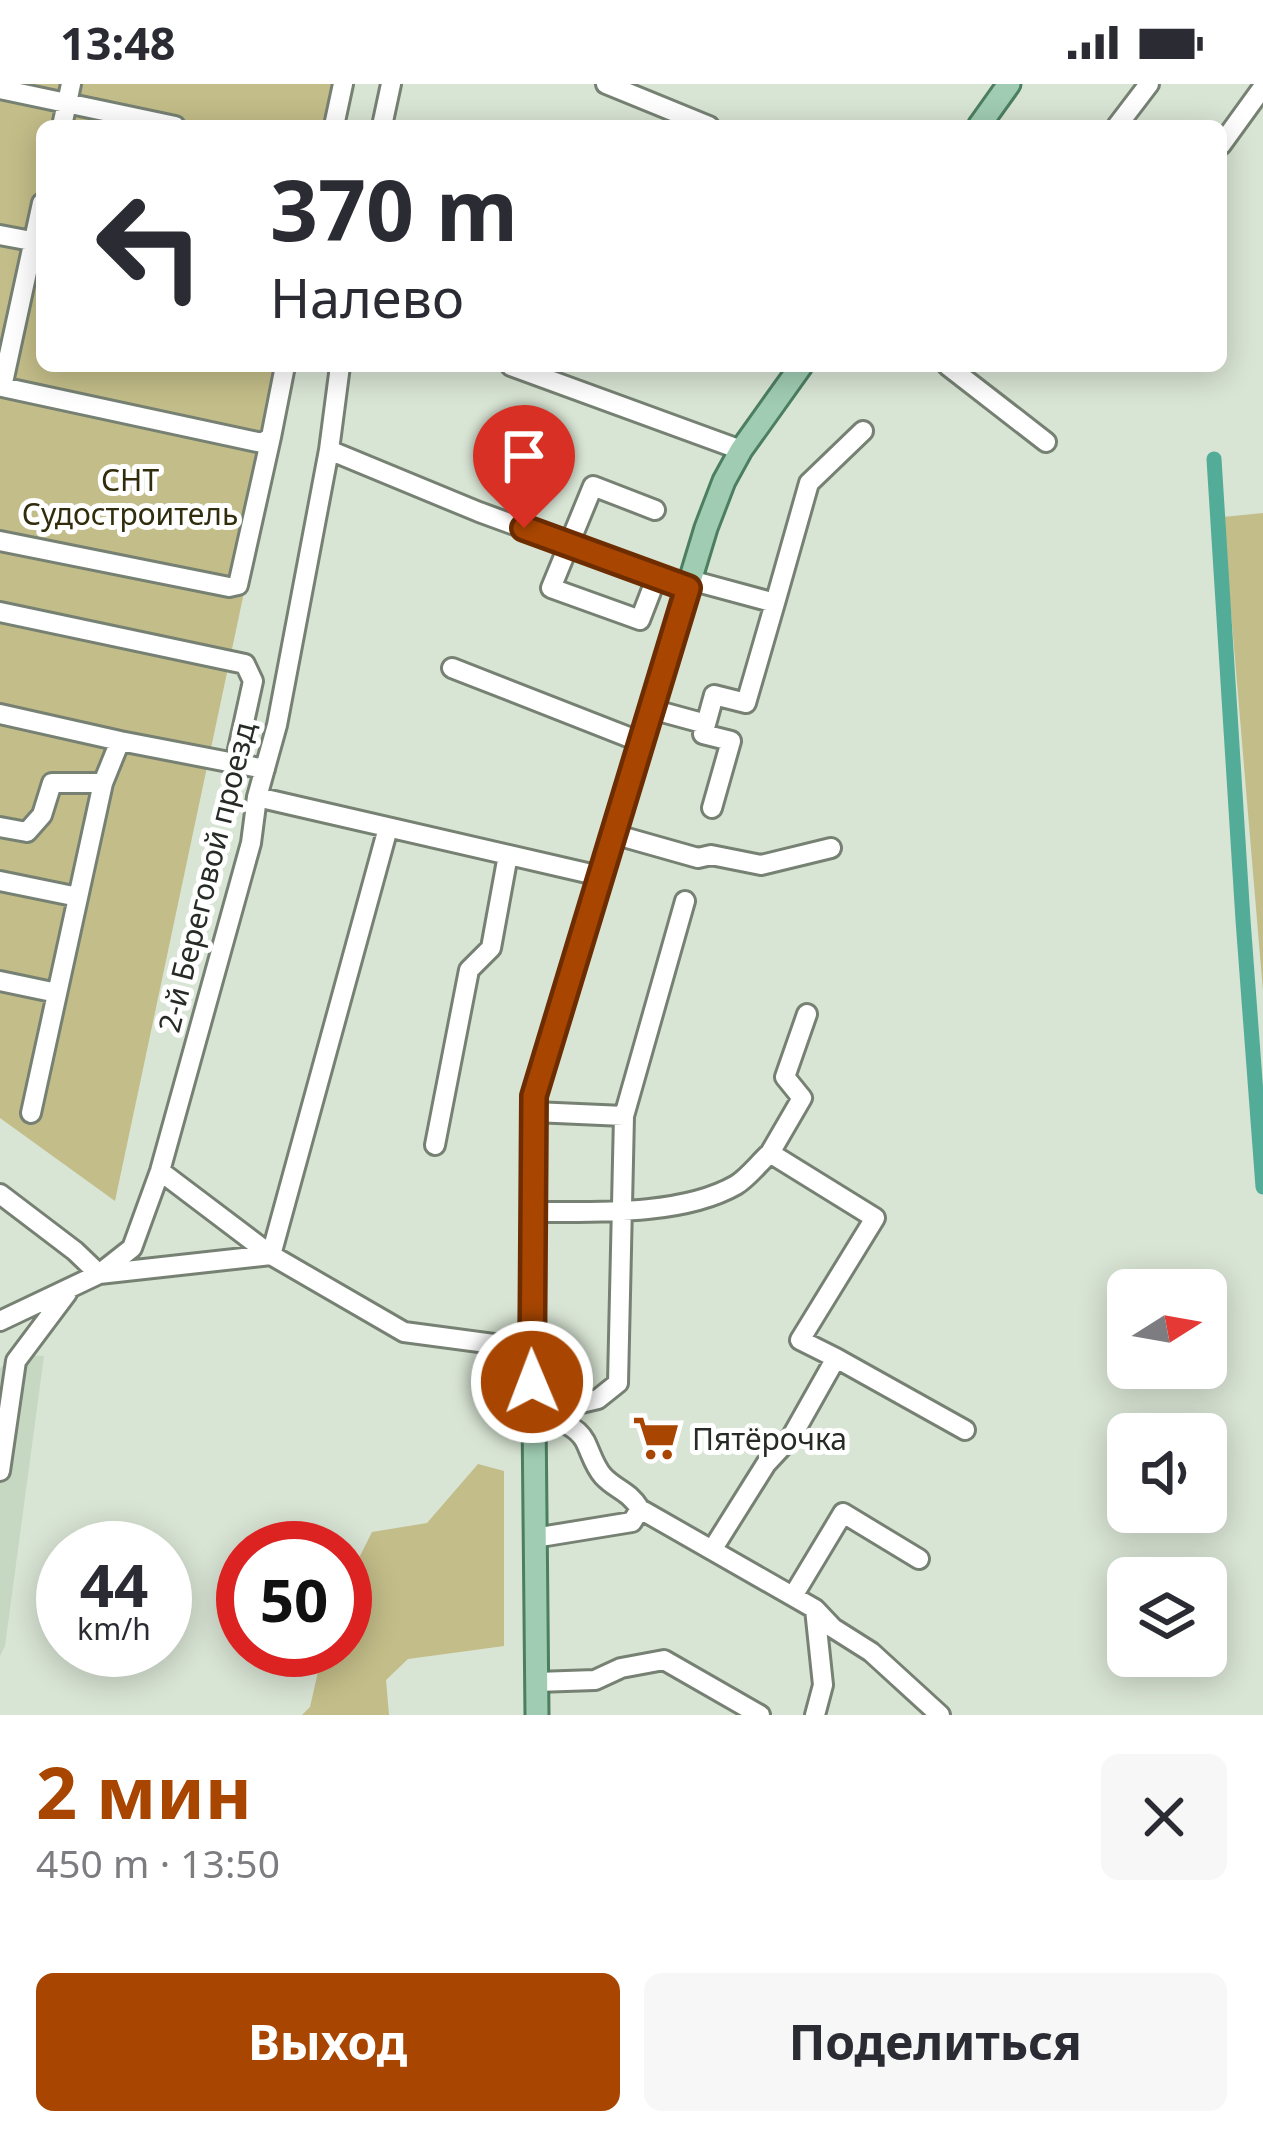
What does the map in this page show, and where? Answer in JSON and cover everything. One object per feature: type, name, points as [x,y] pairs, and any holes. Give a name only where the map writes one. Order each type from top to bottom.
[{"type":"main road","points":[[982,120],[1002,86]]},
{"type":"main road","points":[[537,1715],[530,1349],[534,1096],[724,482],[798,372]]},
{"type":"street","points":[[335,120],[344,84]]},
{"type":"street","points":[[383,120],[391,84]]},
{"type":"street","points":[[606,84],[695,120]]},
{"type":"street","points":[[1122,120],[1149,84]]},
{"type":"street","points":[[1227,138],[1263,87]]},
{"type":"street","points":[[0,89],[69,94],[155,120]]},
{"type":"street","points":[[0,235],[36,242]]},
{"type":"street","points":[[36,246],[1,390],[262,443],[271,437]]},
{"type":"street","points":[[0,541],[238,585],[284,372]]},
{"type":"street","name":"2-й Береговой проезд","points":[[0,1321],[99,1274],[132,1248],[160,1171],[251,843],[329,450],[339,372]]},
{"type":"street","points":[[528,372],[742,450]]},
{"type":"street","points":[[956,372],[1046,442]]},
{"type":"street","points":[[712,808],[731,741],[703,734],[714,694],[746,703],[809,483],[863,431]]},
{"type":"street","points":[[329,450],[479,512],[656,576],[775,603]]},
{"type":"street","points":[[655,510],[593,486],[551,588],[640,620],[656,576]]},
{"type":"street","points":[[0,612],[245,664],[253,681],[235,764]]},
{"type":"street","points":[[452,668],[640,742]]},
{"type":"street","points":[[651,709],[706,724]]},
{"type":"street","points":[[0,715],[265,769]]},
{"type":"street","points":[[31,1113],[103,783],[120,741]]},
{"type":"street","points":[[0,826],[27,832],[42,814],[52,783],[103,783]]},
{"type":"street","points":[[257,797],[600,876]]},
{"type":"street","points":[[271,1255],[388,828]]},
{"type":"street","points":[[613,834],[698,858],[710,855],[761,865],[831,848]]},
{"type":"street","points":[[435,1144],[470,970],[490,948],[508,855]]},
{"type":"street","points":[[0,880],[78,897]]},
{"type":"street","points":[[534,1414],[598,1399],[618,1383],[624,1116],[686,902]]},
{"type":"street","points":[[0,981],[57,994]]},
{"type":"street","points":[[533,1212],[621,1212],[698,1199],[738,1184],[770,1153],[802,1098],[784,1077],[807,1014]]},
{"type":"street","points":[[534,1112],[624,1116]]},
{"type":"street","points":[[770,1153],[875,1218],[800,1340],[964,1430]]},
{"type":"street","points":[[160,1171],[271,1255],[404,1332],[530,1349]]},
{"type":"street","points":[[0,1194],[99,1274],[271,1255]]},
{"type":"street","points":[[0,1471],[8,1366],[70,1289]]},
{"type":"street","points":[[712,1550],[766,1464],[792,1436],[836,1358]]},
{"type":"street","points":[[534,1414],[561,1420],[583,1437],[604,1478],[631,1495],[640,1509],[814,1609],[833,1628],[871,1652],[940,1715]]},
{"type":"street","points":[[534,1538],[632,1522],[640,1509]]},
{"type":"street","points":[[793,1597],[843,1513],[919,1559]]},
{"type":"street","points":[[814,1609],[823,1685],[814,1715]]},
{"type":"street","points":[[537,1682],[595,1680],[621,1667],[664,1660],[760,1715]]},
{"type":"shaded area","points":[[19,1355],[44,1356],[0,1656],[0,1368]]},
{"type":"green space","name":"СНТ Судостроитель","points":[[0,84],[352,84],[344,120],[36,120],[36,372],[291,372],[115,1201],[0,1118]]},
{"type":"green space","points":[[1263,513],[1263,991],[1223,517]]},
{"type":"green space","points":[[478,1464],[504,1471],[504,1646],[408,1659],[386,1680],[389,1715],[302,1715],[310,1707],[317,1677],[372,1677],[372,1532],[427,1523]]},
{"type":"waterway","points":[[1214,459],[1263,1187]]},
{"type":"place","name":"Пятёрочка","points":[[656,1438]]},
{"type":"route","points":[[524,528],[688,588],[534,1096],[532,1382]]}]
